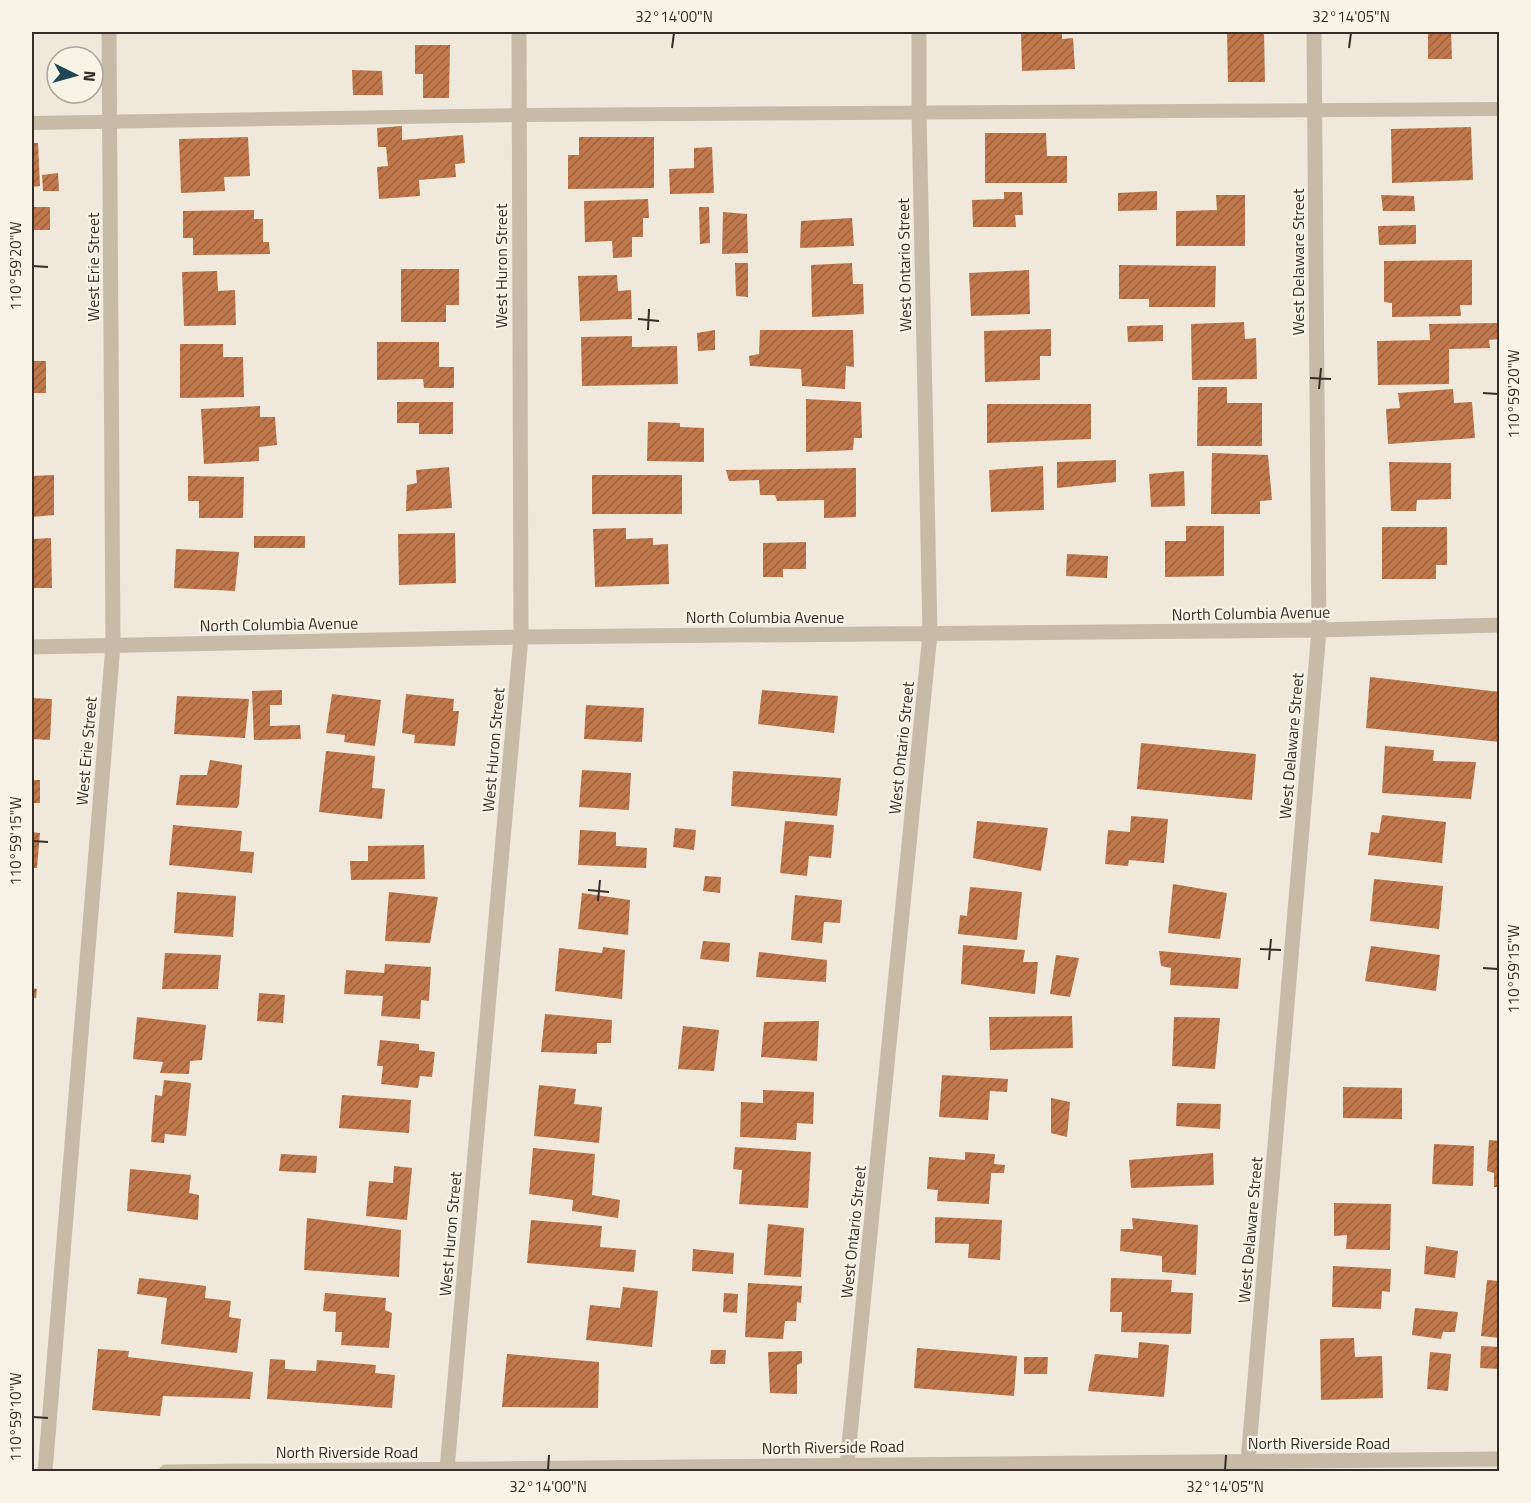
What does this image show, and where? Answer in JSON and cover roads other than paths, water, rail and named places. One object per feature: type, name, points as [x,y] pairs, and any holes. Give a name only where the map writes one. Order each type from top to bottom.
[{"type":"street","name":"West Erie Street","points":[[45,1472],[113,645],[109,32]]},
{"type":"street","name":"West Huron Street","points":[[447,1469],[521,637],[519,32]]},
{"type":"street","name":"West Ontario Street","points":[[847,1468],[930,634],[919,32]]},
{"type":"street","name":"West Delaware Street","points":[[1248,1461],[1319,630],[1314,32]]},
{"type":"street","name":"North Columbia Avenue","points":[[32,647],[521,637],[1319,630],[1500,625]]},
{"type":"street","name":"North Riverside Road","points":[[166,1472],[847,1468],[1500,1459]]},
{"type":"lane","points":[[32,123],[519,115],[1500,109]]}]
